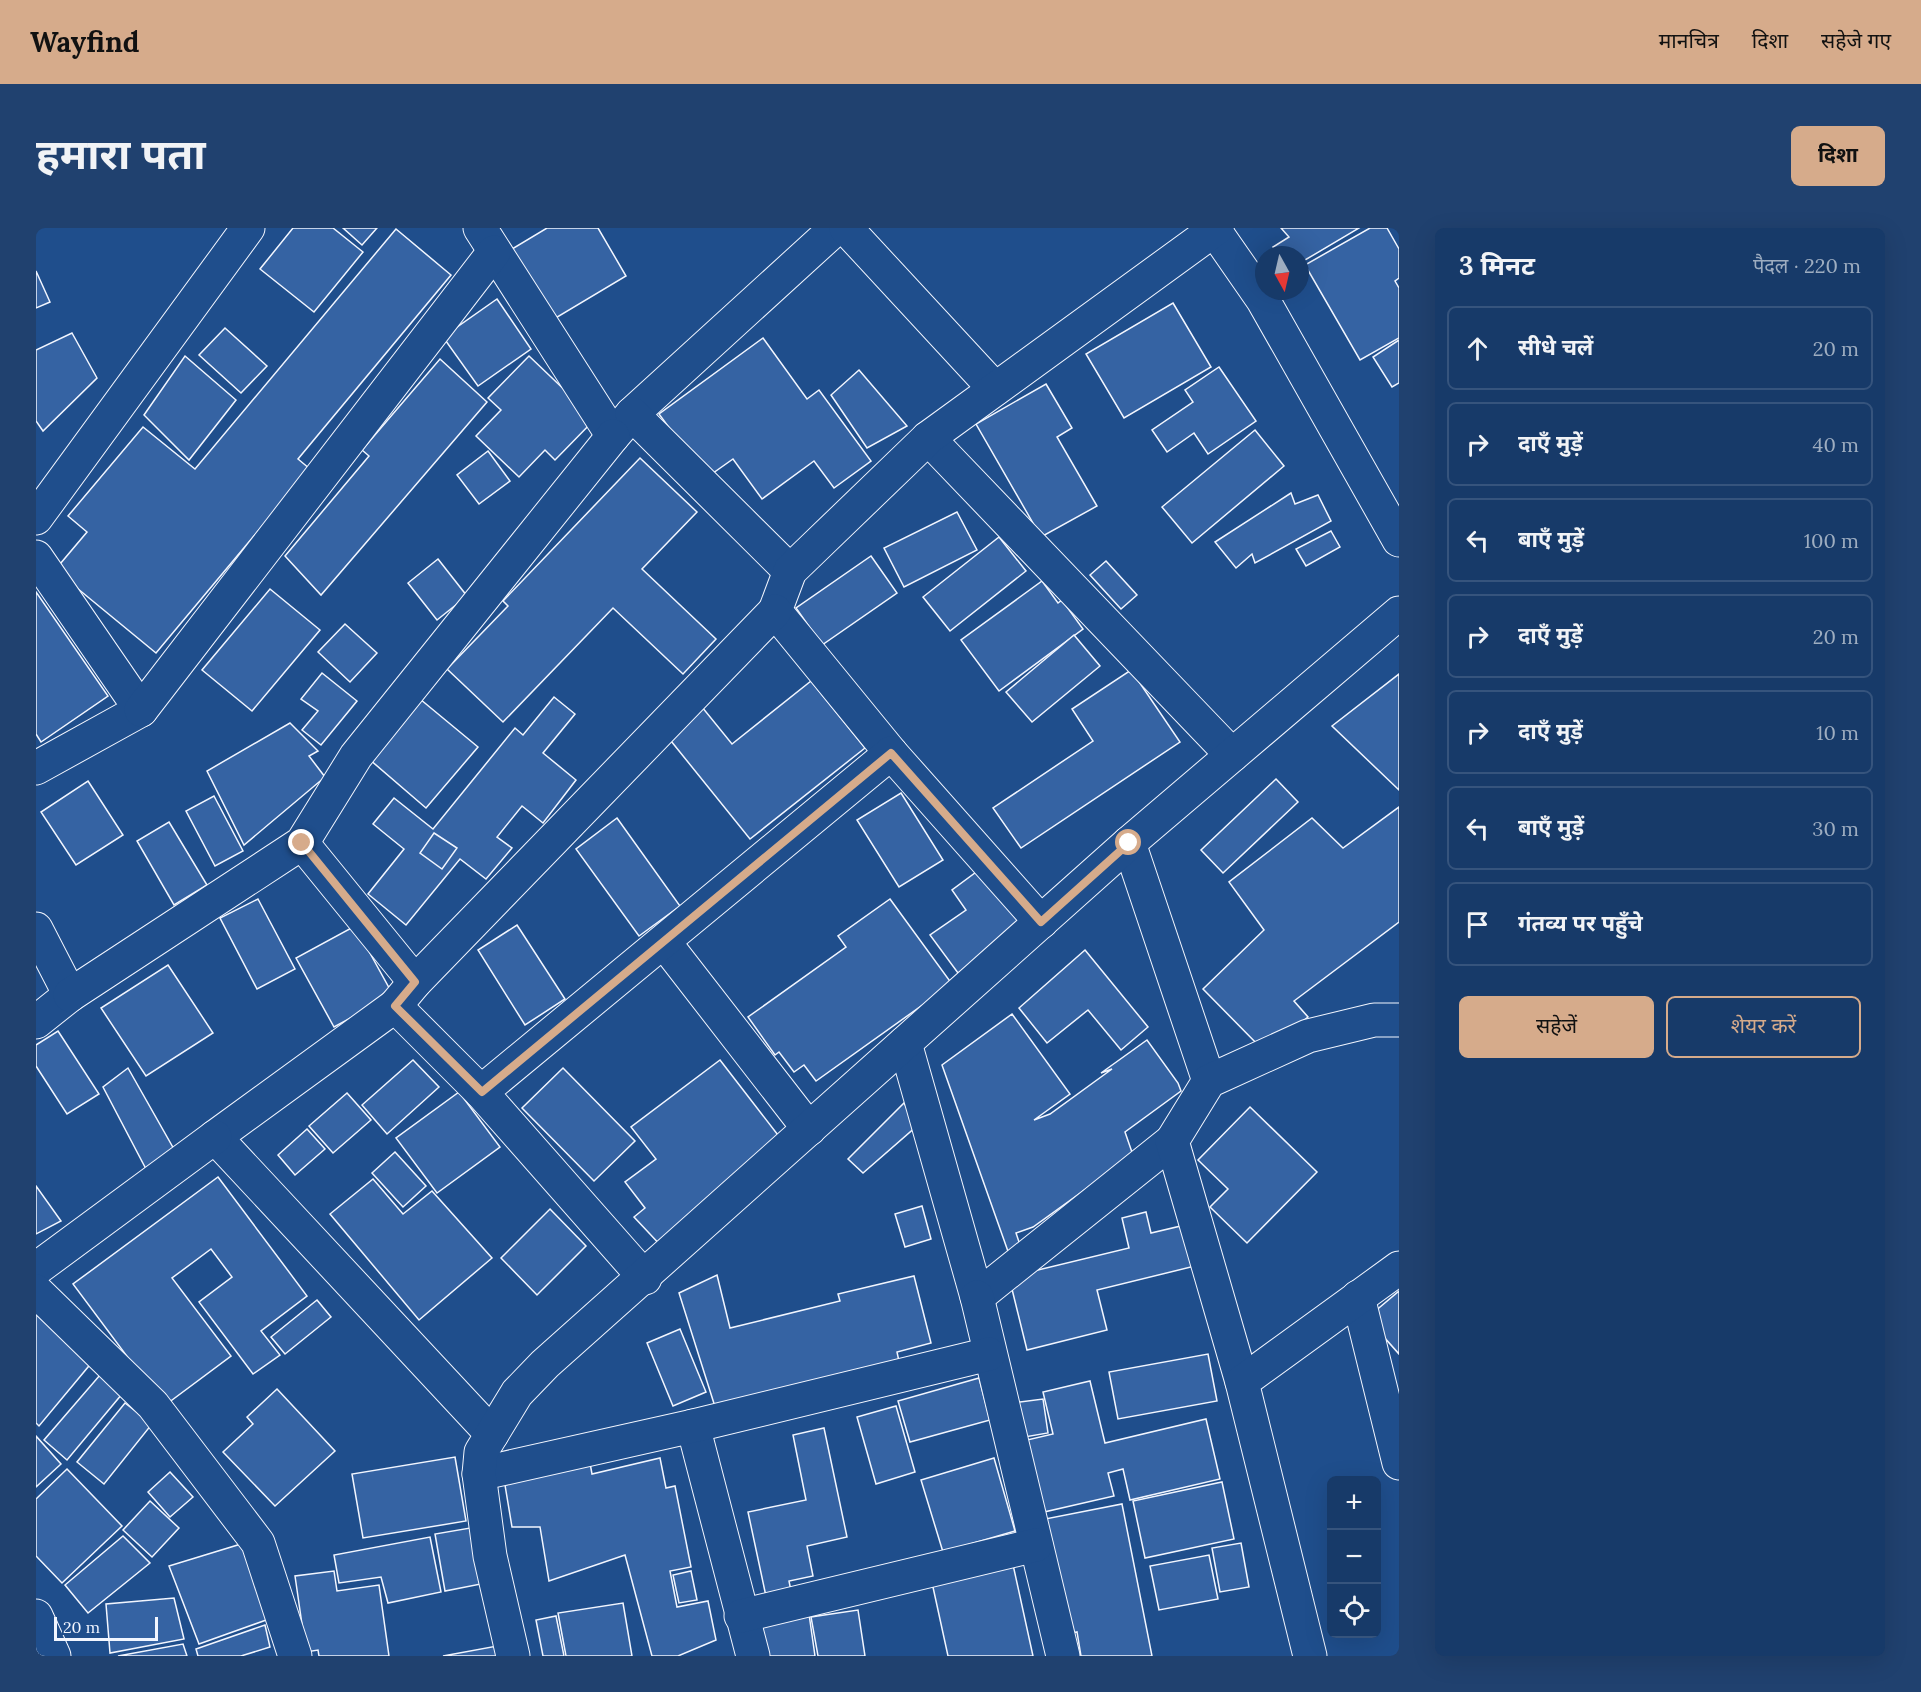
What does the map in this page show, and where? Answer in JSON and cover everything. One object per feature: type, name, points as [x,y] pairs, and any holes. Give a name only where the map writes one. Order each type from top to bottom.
[{"type":"street","points":[[40,497],[248,228]]},
{"type":"street","points":[[36,1022],[70,995],[302,843],[356,756],[622,425],[836,228]]},
{"type":"street","points":[[846,228],[995,389]]},
{"type":"street","points":[[36,1269],[405,994],[775,611],[790,571],[928,438],[1214,228],[1263,300],[1399,540]]},
{"type":"street","points":[[36,768],[141,710],[487,240],[622,425],[790,571]]},
{"type":"street","points":[[928,438],[1232,755]]},
{"type":"street","points":[[36,557],[141,710]]},
{"type":"street","points":[[775,611],[891,753],[1041,922]]},
{"type":"street","points":[[513,1656],[490,1556],[479,1474],[481,1452],[517,1394],[545,1364],[645,1278],[1129,843],[1399,613]]},
{"type":"street","points":[[482,1092],[891,753]]},
{"type":"street","points":[[302,843],[405,994],[482,1092],[645,1278]]},
{"type":"street","points":[[1129,843],[1209,1081]]},
{"type":"street","points":[[36,929],[70,995]]},
{"type":"street","points":[[664,942],[809,1129]]},
{"type":"street","points":[[977,1297],[1172,1141],[1209,1081],[1308,1036],[1374,1020],[1399,1020]]},
{"type":"street","points":[[904,1043],[977,1297],[1063,1656]]},
{"type":"street","points":[[215,1137],[492,1434]]},
{"type":"street","points":[[1172,1141],[1242,1382],[1310,1656]]},
{"type":"street","points":[[1242,1382],[1399,1268]]},
{"type":"street","points":[[36,1291],[153,1405],[258,1543],[295,1656]]},
{"type":"street","points":[[1358,1297],[1399,1463]]},
{"type":"street","points":[[479,1474],[693,1426],[989,1354]]},
{"type":"street","points":[[693,1426],[753,1656]]},
{"type":"street","points":[[741,1616],[1036,1545]]},
{"type":"street","points":[[36,1616],[54,1656]]},
{"type":"building","points":[[293,228],[333,228],[363,252],[314,312],[260,269]]},
{"type":"building","points":[[343,228],[377,228],[362,245]]},
{"type":"building","points":[[547,228],[598,228],[626,276],[554,319],[512,249]]},
{"type":"building","points":[[1281,228],[1359,228],[1309,258],[1309,246],[1275,246],[1289,237]]},
{"type":"building","points":[[1370,228],[1387,228],[1399,249],[1399,278],[1395,281],[1399,288],[1399,338],[1360,360],[1309,272],[1309,263]]},
{"type":"building","points":[[396,229],[451,275],[298,459],[310,469],[156,653],[55,570],[87,532],[68,516],[143,427],[195,469]]},
{"type":"building","points":[[36,271],[50,302],[36,308]]},
{"type":"building","points":[[497,299],[531,349],[478,386],[443,337]]},
{"type":"building","points":[[1173,303],[1211,367],[1124,418],[1086,354]]},
{"type":"building","points":[[225,328],[267,366],[241,393],[199,355]]},
{"type":"building","points":[[72,333],[97,378],[43,431],[36,421],[36,350]]},
{"type":"building","points":[[763,338],[807,399],[819,390],[871,461],[834,488],[814,461],[762,499],[733,459],[706,478],[659,414]]},
{"type":"building","points":[[1399,340],[1399,383],[1392,387],[1373,357]]},
{"type":"building","points":[[185,356],[236,400],[189,460],[144,415]]},
{"type":"building","points":[[529,356],[595,419],[555,460],[545,450],[519,477],[476,436],[501,410],[488,398]]},
{"type":"building","points":[[440,359],[487,402],[321,595],[285,556],[369,456],[362,450]]},
{"type":"building","points":[[1219,367],[1256,421],[1208,454],[1194,433],[1167,452],[1152,430],[1193,402],[1185,390]]},
{"type":"building","points":[[859,370],[907,426],[867,448],[831,395]]},
{"type":"building","points":[[1046,384],[1072,428],[1057,437],[1097,506],[1041,537],[976,424]]},
{"type":"building","points":[[1255,430],[1284,466],[1192,543],[1162,507]]},
{"type":"building","points":[[488,451],[510,481],[479,504],[457,475]]},
{"type":"building","points":[[640,458],[697,512],[642,569],[716,639],[683,674],[613,608],[503,722],[447,669],[508,606],[503,601]]},
{"type":"building","points":[[1291,493],[1295,504],[1318,495],[1331,521],[1255,563],[1252,554],[1236,568],[1215,542]]},
{"type":"building","points":[[957,512],[977,550],[904,587],[884,548]]},
{"type":"building","points":[[1331,531],[1340,547],[1306,566],[1296,549]]},
{"type":"building","points":[[999,537],[1026,571],[950,631],[923,597]]},
{"type":"building","points":[[871,556],[897,593],[822,645],[796,608]]},
{"type":"building","points":[[438,559],[467,596],[437,620],[408,583]]},
{"type":"building","points":[[1106,561],[1137,595],[1121,609],[1090,575]]},
{"type":"building","points":[[1042,581],[1058,603],[1062,600],[1083,629],[999,691],[961,640]]},
{"type":"building","points":[[270,589],[320,630],[252,711],[202,670]]},
{"type":"building","points":[[36,592],[108,696],[41,742],[36,734]]},
{"type":"building","points":[[345,624],[377,653],[350,682],[318,652]]},
{"type":"building","points":[[1074,635],[1100,666],[1032,722],[1006,692]]},
{"type":"building","points":[[1131,670],[1180,742],[1021,848],[993,808],[1093,741],[1072,709]]},
{"type":"building","points":[[322,673],[357,701],[321,745],[302,730],[318,711],[301,699]]},
{"type":"building","points":[[1399,674],[1399,790],[1332,726]]},
{"type":"building","points":[[811,681],[865,748],[750,839],[667,736],[702,707],[732,744]]},
{"type":"building","points":[[554,697],[575,714],[543,753],[576,780],[543,823],[522,806],[497,837],[512,848],[486,879],[460,859],[406,925],[368,894],[404,849],[373,824],[394,798],[433,829],[515,728],[523,735]]},
{"type":"building","points":[[420,699],[478,747],[426,808],[369,759]]},
{"type":"building","points":[[290,723],[318,751],[309,756],[325,777],[244,845],[207,771]]},
{"type":"building","points":[[1276,779],[1298,802],[1223,873],[1201,850]]},
{"type":"building","points":[[88,781],[123,835],[76,865],[41,812]]},
{"type":"building","points":[[901,793],[943,860],[899,887],[857,820]]},
{"type":"building","points":[[214,796],[243,851],[215,866],[186,811]]},
{"type":"building","points":[[1399,807],[1399,922],[1294,1001],[1308,1017],[1264,1051],[1203,989],[1264,930],[1229,882],[1312,818],[1343,848]]},
{"type":"building","points":[[617,818],[680,906],[639,936],[576,849]]},
{"type":"building","points":[[169,822],[207,885],[174,905],[137,841]]},
{"type":"building","points":[[434,833],[457,848],[442,869],[420,853]]},
{"type":"building","points":[[983,867],[1025,926],[958,973],[930,935],[966,910],[952,890]]},
{"type":"building","points":[[258,899],[295,969],[257,989],[220,918]]},
{"type":"building","points":[[890,899],[952,984],[816,1081],[804,1065],[794,1072],[779,1052],[775,1055],[748,1017],[846,947],[838,936]]},
{"type":"building","points":[[517,925],[565,999],[525,1025],[478,950]]},
{"type":"building","points":[[355,926],[393,995],[334,1027],[296,958]]},
{"type":"building","points":[[1085,950],[1148,1027],[1121,1050],[1088,1010],[1047,1043],[1019,1008]]},
{"type":"building","points":[[168,965],[213,1033],[146,1076],[101,1008]]},
{"type":"building","points":[[1012,1014],[1070,1094],[1034,1120],[1050,1114],[1112,1069],[1101,1073],[1147,1040],[1178,1083],[1181,1091],[1125,1132],[1134,1158],[1125,1161],[1033,1227],[1016,1233],[1021,1248],[1010,1257],[942,1065]]},
{"type":"building","points":[[58,1031],[99,1094],[67,1114],[36,1066],[36,1045]]},
{"type":"building","points":[[413,1060],[439,1087],[387,1134],[362,1105]]},
{"type":"building","points":[[720,1060],[781,1139],[664,1249],[634,1217],[645,1208],[625,1182],[656,1159],[631,1127]]},
{"type":"building","points":[[128,1068],[175,1151],[146,1169],[103,1087]]},
{"type":"building","points":[[563,1068],[635,1141],[594,1181],[522,1108]]},
{"type":"building","points":[[459,1092],[500,1147],[437,1193],[396,1138]]},
{"type":"building","points":[[347,1093],[371,1120],[333,1153],[309,1126]]},
{"type":"building","points":[[904,1103],[918,1125],[863,1173],[848,1159]]},
{"type":"building","points":[[1250,1107],[1317,1172],[1247,1243],[1210,1207],[1228,1189],[1198,1160]]},
{"type":"building","points":[[307,1129],[325,1149],[295,1175],[278,1155]]},
{"type":"building","points":[[395,1152],[426,1186],[403,1207],[372,1173]]},
{"type":"building","points":[[218,1177],[307,1296],[261,1331],[280,1355],[253,1374],[199,1302],[232,1277],[211,1249],[172,1278],[231,1356],[164,1406],[73,1284]]},
{"type":"building","points":[[373,1179],[403,1214],[432,1191],[492,1258],[419,1320],[330,1214]]},
{"type":"building","points":[[36,1186],[61,1221],[36,1234]]},
{"type":"building","points":[[922,1206],[931,1239],[905,1247],[895,1214]]},
{"type":"building","points":[[550,1209],[586,1246],[537,1295],[501,1258]]},
{"type":"building","points":[[1146,1212],[1151,1233],[1185,1225],[1195,1266],[1097,1290],[1107,1330],[1027,1350],[1009,1277],[1129,1248],[1122,1218]]},
{"type":"building","points":[[717,1275],[730,1328],[840,1301],[838,1294],[914,1276],[931,1343],[897,1352],[900,1366],[717,1413],[679,1293]]},
{"type":"building","points":[[1399,1291],[1399,1354],[1367,1318]]},
{"type":"building","points":[[317,1300],[331,1317],[285,1354],[271,1337]]},
{"type":"building","points":[[36,1314],[93,1361],[39,1426],[36,1423]]},
{"type":"building","points":[[680,1329],[706,1392],[673,1406],[647,1343]]},
{"type":"building","points":[[1208,1354],[1217,1401],[1118,1419],[1109,1372]]},
{"type":"building","points":[[100,1375],[122,1394],[67,1460],[44,1440]]},
{"type":"building","points":[[979,1378],[990,1420],[910,1442],[898,1401]]},
{"type":"building","points":[[1090,1381],[1105,1443],[1206,1419],[1220,1479],[1130,1500],[1123,1469],[1108,1473],[1114,1496],[1044,1512],[1027,1440],[1053,1434],[1043,1392]]},
{"type":"building","points":[[277,1389],[335,1451],[275,1506],[223,1452],[253,1424],[247,1417]]},
{"type":"building","points":[[1043,1399],[1048,1433],[1019,1438],[1013,1403]]},
{"type":"building","points":[[125,1403],[152,1424],[104,1484],[77,1462]]},
{"type":"building","points":[[896,1406],[915,1472],[876,1484],[857,1417]]},
{"type":"building","points":[[824,1428],[847,1537],[807,1546],[813,1576],[789,1581],[792,1596],[767,1601],[748,1512],[806,1500],[793,1435]]},
{"type":"building","points":[[36,1436],[61,1464],[36,1487]]},
{"type":"building","points":[[455,1457],[466,1521],[363,1538],[352,1474]]},
{"type":"building","points":[[660,1458],[666,1488],[675,1486],[691,1567],[670,1571],[677,1607],[708,1601],[716,1640],[678,1656],[652,1656],[625,1555],[549,1581],[540,1527],[512,1527],[505,1485],[590,1463],[592,1474]]},
{"type":"building","points":[[994,1458],[1015,1531],[943,1552],[921,1480]]},
{"type":"building","points":[[67,1469],[122,1526],[62,1583],[36,1556],[36,1499]]},
{"type":"building","points":[[170,1472],[193,1497],[170,1517],[148,1492]]},
{"type":"building","points":[[1222,1482],[1234,1539],[1145,1558],[1133,1501]]},
{"type":"building","points":[[150,1501],[179,1528],[152,1557],[123,1530]]},
{"type":"building","points":[[1122,1504],[1152,1656],[1081,1656],[1077,1632],[1067,1634],[1045,1519]]},
{"type":"building","points":[[470,1528],[481,1584],[445,1591],[435,1534]]},
{"type":"building","points":[[123,1536],[150,1563],[88,1613],[65,1585]]},
{"type":"building","points":[[430,1537],[441,1592],[388,1603],[381,1577],[339,1583],[334,1555]]},
{"type":"building","points":[[1241,1543],[1249,1587],[1220,1592],[1212,1548]]},
{"type":"building","points":[[241,1544],[269,1619],[199,1644],[169,1566]]},
{"type":"building","points":[[1209,1555],[1218,1599],[1159,1610],[1150,1566]]},
{"type":"building","points":[[1012,1560],[1033,1656],[948,1656],[931,1578]]},
{"type":"building","points":[[334,1571],[337,1591],[379,1585],[389,1656],[319,1656],[318,1650],[306,1652],[295,1576]]},
{"type":"building","points":[[691,1571],[697,1600],[679,1603],[673,1575]]},
{"type":"building","points":[[174,1598],[184,1639],[110,1653],[106,1604]]},
{"type":"building","points":[[623,1603],[632,1656],[566,1656],[558,1613]]},
{"type":"building","points":[[858,1610],[865,1656],[818,1656],[811,1617]]},
{"type":"building","points":[[809,1614],[815,1656],[763,1656],[758,1622]]},
{"type":"building","points":[[556,1616],[564,1656],[543,1656],[536,1620]]},
{"type":"building","points":[[265,1625],[270,1647],[241,1656],[198,1656],[196,1649]]},
{"type":"building","points":[[183,1644],[187,1656],[118,1656]]},
{"type":"building","points":[[497,1646],[500,1656],[443,1656]]},
{"type":"route","points":[[302,843],[415,982],[395,1006],[482,1092],[891,753],[1041,922],[1129,843]]}]
